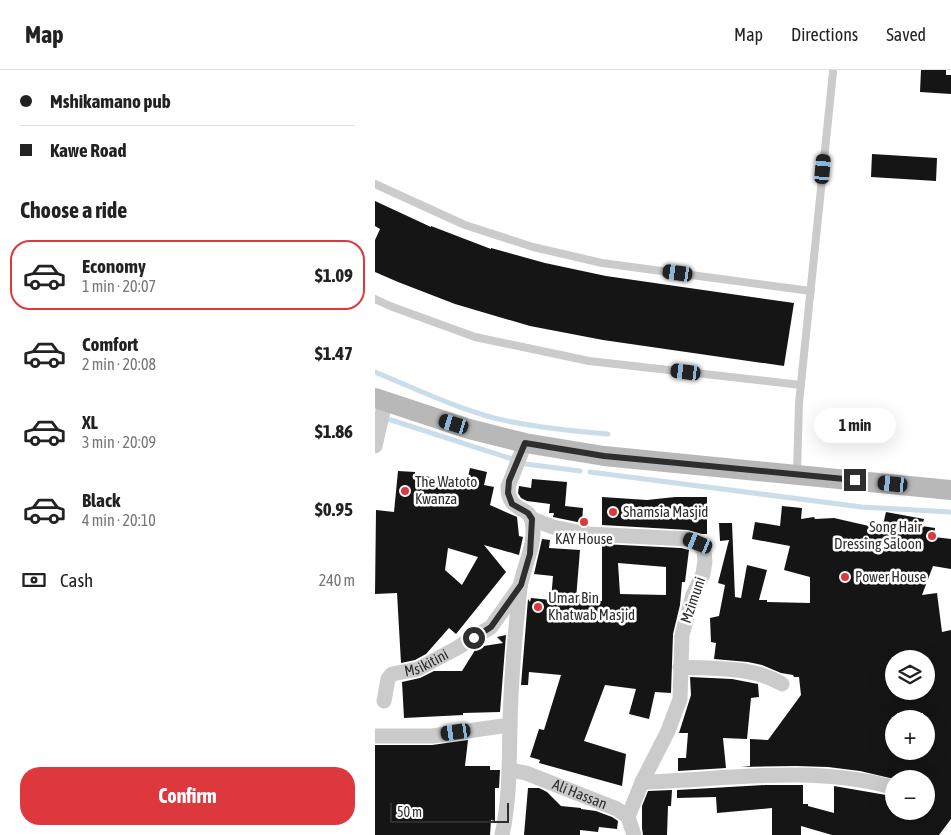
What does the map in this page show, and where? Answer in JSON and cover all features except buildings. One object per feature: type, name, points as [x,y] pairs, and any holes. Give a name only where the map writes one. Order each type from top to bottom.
[{"type":"main road","points":[[380,400],[469,429],[525,443],[604,456],[951,490]]},
{"type":"street","points":[[375,446],[380,400]]},
{"type":"street","points":[[525,443],[509,481],[508,493],[512,504],[528,513],[532,519]]},
{"type":"street","name":"Msikitini","points":[[502,835],[506,817],[510,770],[510,725],[521,585],[530,554],[532,519]]},
{"type":"street","name":"Mzimuni","points":[[532,519],[553,527],[588,534],[688,539],[698,543],[704,551],[703,574],[693,595],[685,621],[680,667],[680,699],[628,817]]},
{"type":"street","name":"Msikitini","points":[[384,702],[388,679],[391,674],[418,669],[491,627],[521,585]]},
{"type":"street","points":[[680,667],[755,673],[773,678],[783,684]]},
{"type":"street","points":[[375,736],[432,736],[510,725]]},
{"type":"street","name":"Ali Hassan","points":[[510,770],[526,773],[609,805],[623,812],[628,817]]},
{"type":"street","points":[[642,782],[791,775],[846,778],[885,785]]},
{"type":"street","points":[[628,817],[634,835]]},
{"type":"lane","points":[[797,474],[801,385],[833,72]]},
{"type":"lane","points":[[375,184],[465,225],[533,247],[602,263],[811,292]]},
{"type":"lane","points":[[375,299],[475,337],[589,361],[801,385]]},
{"type":"waterway","points":[[375,372],[449,403],[494,418],[522,424],[608,434]]},
{"type":"waterway","points":[[388,419],[515,460]]},
{"type":"waterway","points":[[526,464],[580,471]]},
{"type":"waterway","points":[[590,472],[862,507],[950,512]]},
{"type":"place","name":"The Watoto Kwanza","points":[[405,491]]},
{"type":"place","name":"Shamsia Masjid","points":[[613,512]]},
{"type":"place","name":"KAY House","points":[[584,522]]},
{"type":"place","name":"Song Hair Dressing Saloon","points":[[932,536]]},
{"type":"place","name":"Power House","points":[[845,577]]},
{"type":"place","name":"Umar Bin Khatwab Masjid","points":[[538,607]]},
{"type":"route","points":[[474,638],[491,627],[521,585],[530,554],[532,519],[528,513],[512,504],[508,493],[509,481],[525,443],[604,456],[855,480]]}]
